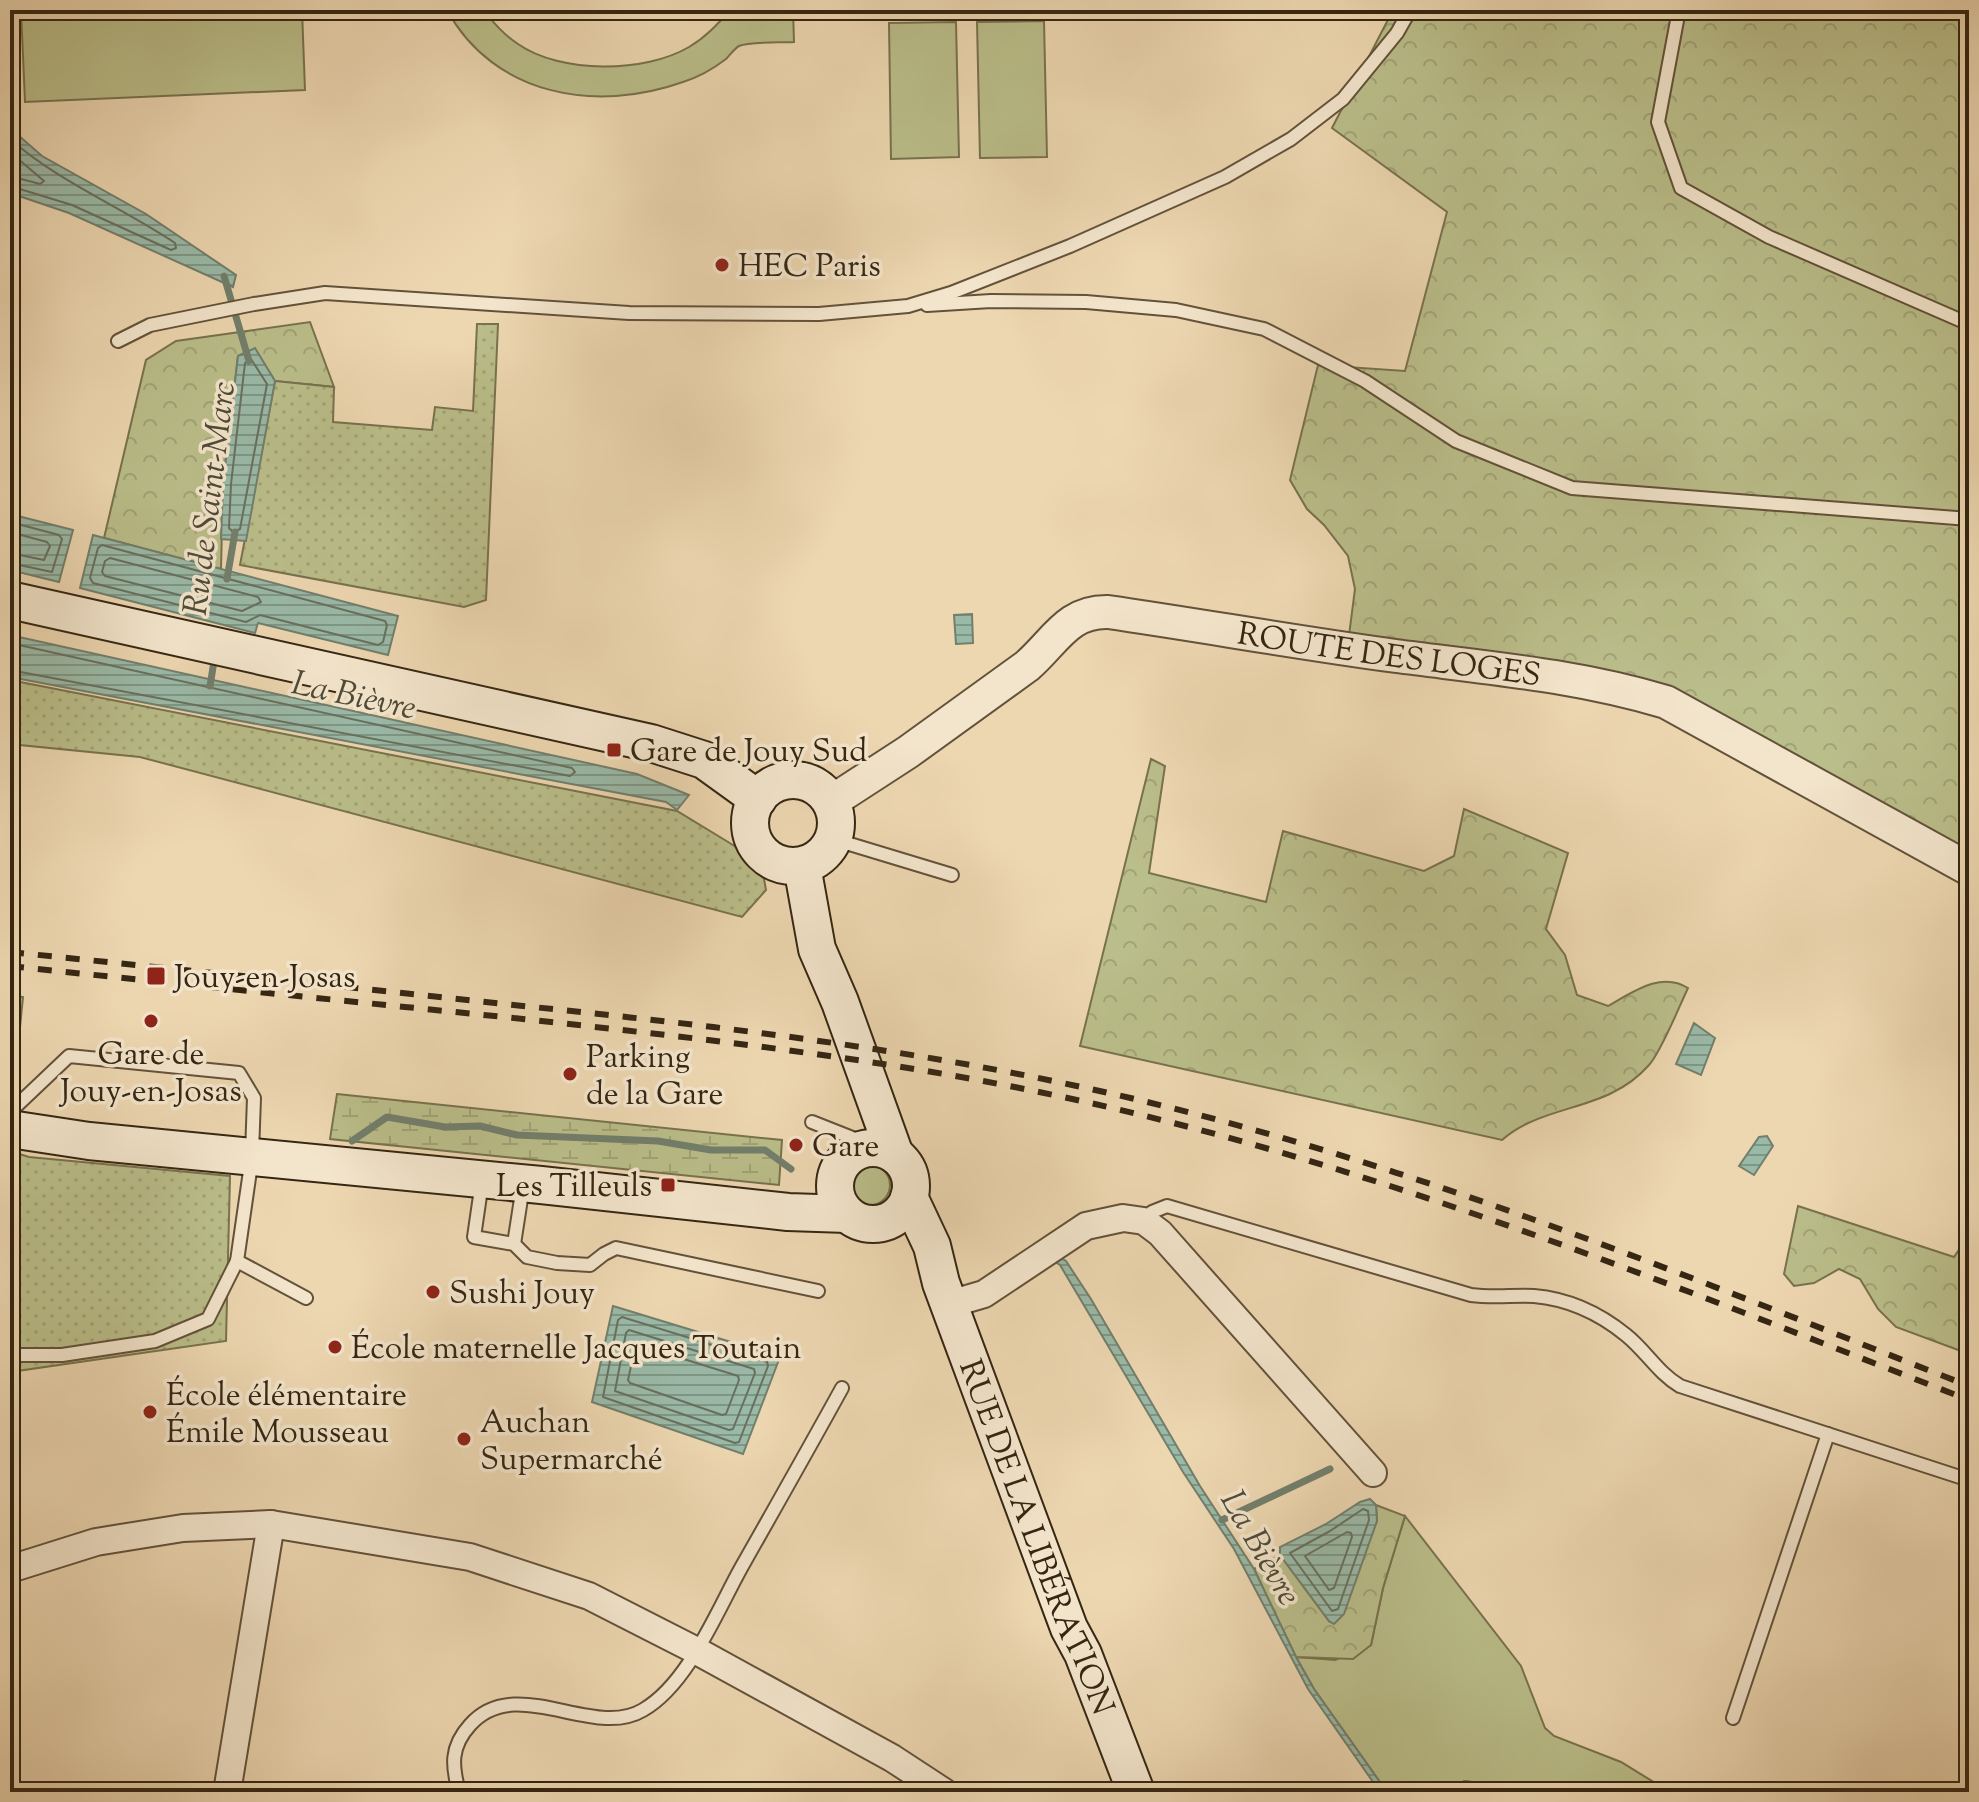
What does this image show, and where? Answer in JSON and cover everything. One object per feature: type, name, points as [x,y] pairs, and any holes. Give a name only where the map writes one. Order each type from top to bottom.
[{"type":"main road","points":[[10,600],[672,749],[704,760],[758,799]]},
{"type":"main road","points":[[789,781],[813,785],[831,802],[836,827],[833,839],[821,856],[802,866],[779,864],[760,852],[750,831],[752,809],[758,799],[777,783],[789,781]]},
{"type":"main road","points":[[10,1129],[251,1164],[410,1172],[481,1187],[522,1190],[539,1198],[592,1190],[864,1218],[895,1217],[909,1197],[910,1176],[895,1155],[817,949],[802,866]]},
{"type":"main road","points":[[859,1059],[848,1155],[835,1184],[836,1196],[864,1218]]},
{"type":"main road","points":[[760,1208],[809,1189],[848,1155],[874,1148],[895,1155]]},
{"type":"main road","name":"RUE DE LA LIBÉRATION","points":[[909,1197],[932,1246],[945,1294],[1069,1628],[1083,1654],[1136,1792]]},
{"type":"main road","name":"RUE DE LA LIBÉRATION","points":[[864,1218],[945,1294]]},
{"type":"street","name":"ROUTE DES LOGES","points":[[831,802],[908,752],[1027,666],[1045,651],[1070,621],[1083,614],[1108,612],[1394,655],[1539,672],[1642,694],[1666,702],[1969,869]]},
{"type":"street","points":[[945,1294],[984,1294],[1086,1226],[1123,1218],[1144,1221],[1160,1233],[1373,1473]]},
{"type":"street","points":[[227,1792],[271,1524]]},
{"type":"street","points":[[10,1569],[96,1542],[183,1528],[271,1524],[470,1557],[589,1596],[892,1758],[944,1792]]},
{"type":"lane","points":[[908,306],[951,293],[1070,246],[1225,177],[1291,139],[1343,99],[1397,33],[1410,10]]},
{"type":"lane","points":[[1679,10],[1658,122],[1681,188],[1769,237],[1969,324]]},
{"type":"lane","points":[[118,341],[150,325],[325,293],[629,313],[819,314],[991,301],[1086,302],[1176,310],[1264,329],[1365,381],[1456,441],[1572,488],[1969,519]]},
{"type":"lane","points":[[833,839],[952,875]]},
{"type":"lane","points":[[10,1112],[69,1056],[239,1073],[254,1098],[251,1164],[237,1261],[208,1319],[155,1341],[62,1355],[10,1355]]},
{"type":"lane","points":[[812,1122],[848,1155]]},
{"type":"lane","points":[[481,1187],[474,1237],[514,1244],[527,1257],[590,1265],[616,1248],[818,1291]]},
{"type":"lane","points":[[514,1244],[522,1190]]},
{"type":"lane","points":[[1144,1221],[1152,1212],[1167,1206],[1471,1295],[1561,1300],[1594,1313],[1628,1336],[1665,1377],[1680,1386],[1969,1480]]},
{"type":"lane","points":[[237,1261],[306,1298]]},
{"type":"lane","points":[[459,1792],[452,1764],[463,1733],[480,1714],[515,1703],[607,1718],[639,1713],[663,1697],[695,1650],[842,1388]]},
{"type":"lane","points":[[1733,1718],[1828,1434]]},
{"type":"green space","points":[[21,10],[302,10],[305,90],[25,102]]},
{"type":"green space","points":[[447,10],[483,10],[518,44],[536,54],[579,65],[627,65],[671,56],[701,39],[730,10],[793,10],[794,42],[744,44],[700,75],[650,91],[616,96],[582,96],[550,90],[519,79],[491,62],[467,39]]},
{"type":"green space","points":[[1393,10],[1969,10],[1969,857],[1731,723],[1348,643],[1355,589],[1348,556],[1307,509],[1290,480],[1318,365],[1405,371],[1447,212],[1332,128]]},
{"type":"green space","points":[[1044,21],[1047,157],[980,158],[977,22]]},
{"type":"green space","points":[[956,22],[959,157],[891,159],[889,23]]},
{"type":"green space","points":[[310,322],[334,387],[275,381],[255,349],[238,356],[223,484],[221,569],[104,538],[146,360],[176,341]]},
{"type":"green space","points":[[477,324],[498,324],[486,600],[464,607],[240,565],[275,381],[334,387],[333,422],[432,430],[435,407],[473,411]]},
{"type":"green space","points":[[10,680],[677,811],[761,862],[766,890],[742,917],[140,757],[10,744]]},
{"type":"green space","points":[[1151,759],[1165,766],[1149,873],[1266,902],[1283,831],[1424,871],[1454,856],[1464,809],[1568,853],[1546,929],[1565,955],[1577,995],[1608,1006],[1647,985],[1668,982],[1688,988],[1659,1050],[1649,1065],[1614,1092],[1538,1119],[1502,1140],[1080,1046]]},
{"type":"green space","points":[[10,995],[23,997],[14,1088],[10,1089]]},
{"type":"green space","points":[[337,1094],[782,1140],[779,1185],[330,1139]]},
{"type":"green space","points":[[10,1151],[29,1157],[230,1176],[226,1341],[10,1372]]},
{"type":"green space","points":[[870,1165],[884,1171],[890,1185],[884,1199],[870,1205],[856,1199],[850,1185],[856,1171]]},
{"type":"green space","points":[[1798,1206],[1954,1257],[1969,1235],[1969,1354],[1896,1327],[1878,1309],[1860,1279],[1839,1269],[1814,1283],[1794,1286],[1784,1274]]},
{"type":"green space","points":[[1376,1505],[1405,1516],[1383,1588],[1371,1645],[1353,1659],[1296,1657],[1254,1569],[1280,1555],[1329,1621],[1377,1521]]},
{"type":"green space","points":[[1405,1516],[1521,1666],[1545,1728],[1554,1736],[1621,1762],[1670,1792],[1532,1792],[1530,1789],[1464,1781],[1454,1792],[1387,1792],[1314,1689],[1296,1657],[1335,1660],[1371,1645],[1383,1588]]},
{"type":"green space","points":[[1464,1781],[1531,1789],[1532,1792],[1454,1792]]},
{"type":"water","points":[[10,128],[42,156],[146,214],[236,275],[233,287],[69,213],[10,193]]},
{"type":"water","points":[[255,348],[275,381],[246,541],[221,539],[223,484],[238,356]]},
{"type":"water","points":[[10,514],[73,530],[59,582],[10,570]]},
{"type":"water","points":[[93,535],[398,616],[388,655],[258,623],[255,633],[80,588]]},
{"type":"water","points":[[972,614],[973,643],[956,644],[954,615]]},
{"type":"water","points":[[10,635],[637,774],[689,795],[677,810],[666,802],[10,677]]},
{"type":"water","points":[[1694,1023],[1715,1038],[1701,1075],[1676,1064]]},
{"type":"water","points":[[1767,1136],[1773,1146],[1754,1175],[1739,1166],[1759,1137]]},
{"type":"water","points":[[1051,1252],[1066,1261],[1091,1299],[1200,1486],[1254,1569],[1314,1689],[1387,1792],[1380,1792],[1308,1689],[1234,1549],[1183,1472],[1060,1265],[1045,1256]]},
{"type":"water","points":[[613,1306],[780,1357],[743,1454],[592,1402]]},
{"type":"water","points":[[1370,1499],[1376,1505],[1377,1521],[1344,1614],[1334,1624],[1280,1555],[1280,1547]]},
{"type":"waterway","name":"Ru de Saint-Marc","points":[[224,276],[249,361]]},
{"type":"waterway","name":"Ru de Saint-Marc","points":[[227,579],[235,532]]},
{"type":"waterway","name":"Ru de Saint-Marc","points":[[210,686],[215,655]]},
{"type":"waterway","name":"La Bièvre","points":[[352,1141],[387,1117],[445,1127],[480,1126],[517,1135],[658,1141],[711,1150],[765,1150],[791,1169]]},
{"type":"waterway","points":[[1222,1520],[1330,1469]]},
{"type":"railway","points":[[10,952],[723,1028],[869,1048],[1086,1088],[1200,1115],[1423,1181],[1643,1259],[1969,1386]]},
{"type":"railway","points":[[10,966],[730,1043],[944,1074],[1086,1102],[1312,1162],[1533,1234],[1969,1400]]},
{"type":"place","name":"HEC Paris","points":[[722,265]]},
{"type":"place","name":"Gare de Jouy Sud","points":[[614,750]]},
{"type":"place","name":"Jouy-en-Josas","points":[[156,976]]},
{"type":"place","name":"Gare de Jouy-en-Josas","points":[[151,1021]]},
{"type":"place","name":"Parking de la Gare","points":[[570,1074]]},
{"type":"place","name":"Gare","points":[[796,1145]]},
{"type":"place","name":"Les Tilleuls","points":[[668,1185]]},
{"type":"place","name":"Sushi Jouy","points":[[433,1292]]},
{"type":"place","name":"École maternelle Jacques Toutain","points":[[335,1347]]},
{"type":"place","name":"École élémentaire Émile Mousseau","points":[[150,1412]]},
{"type":"place","name":"Auchan Supermarché","points":[[464,1439]]}]
